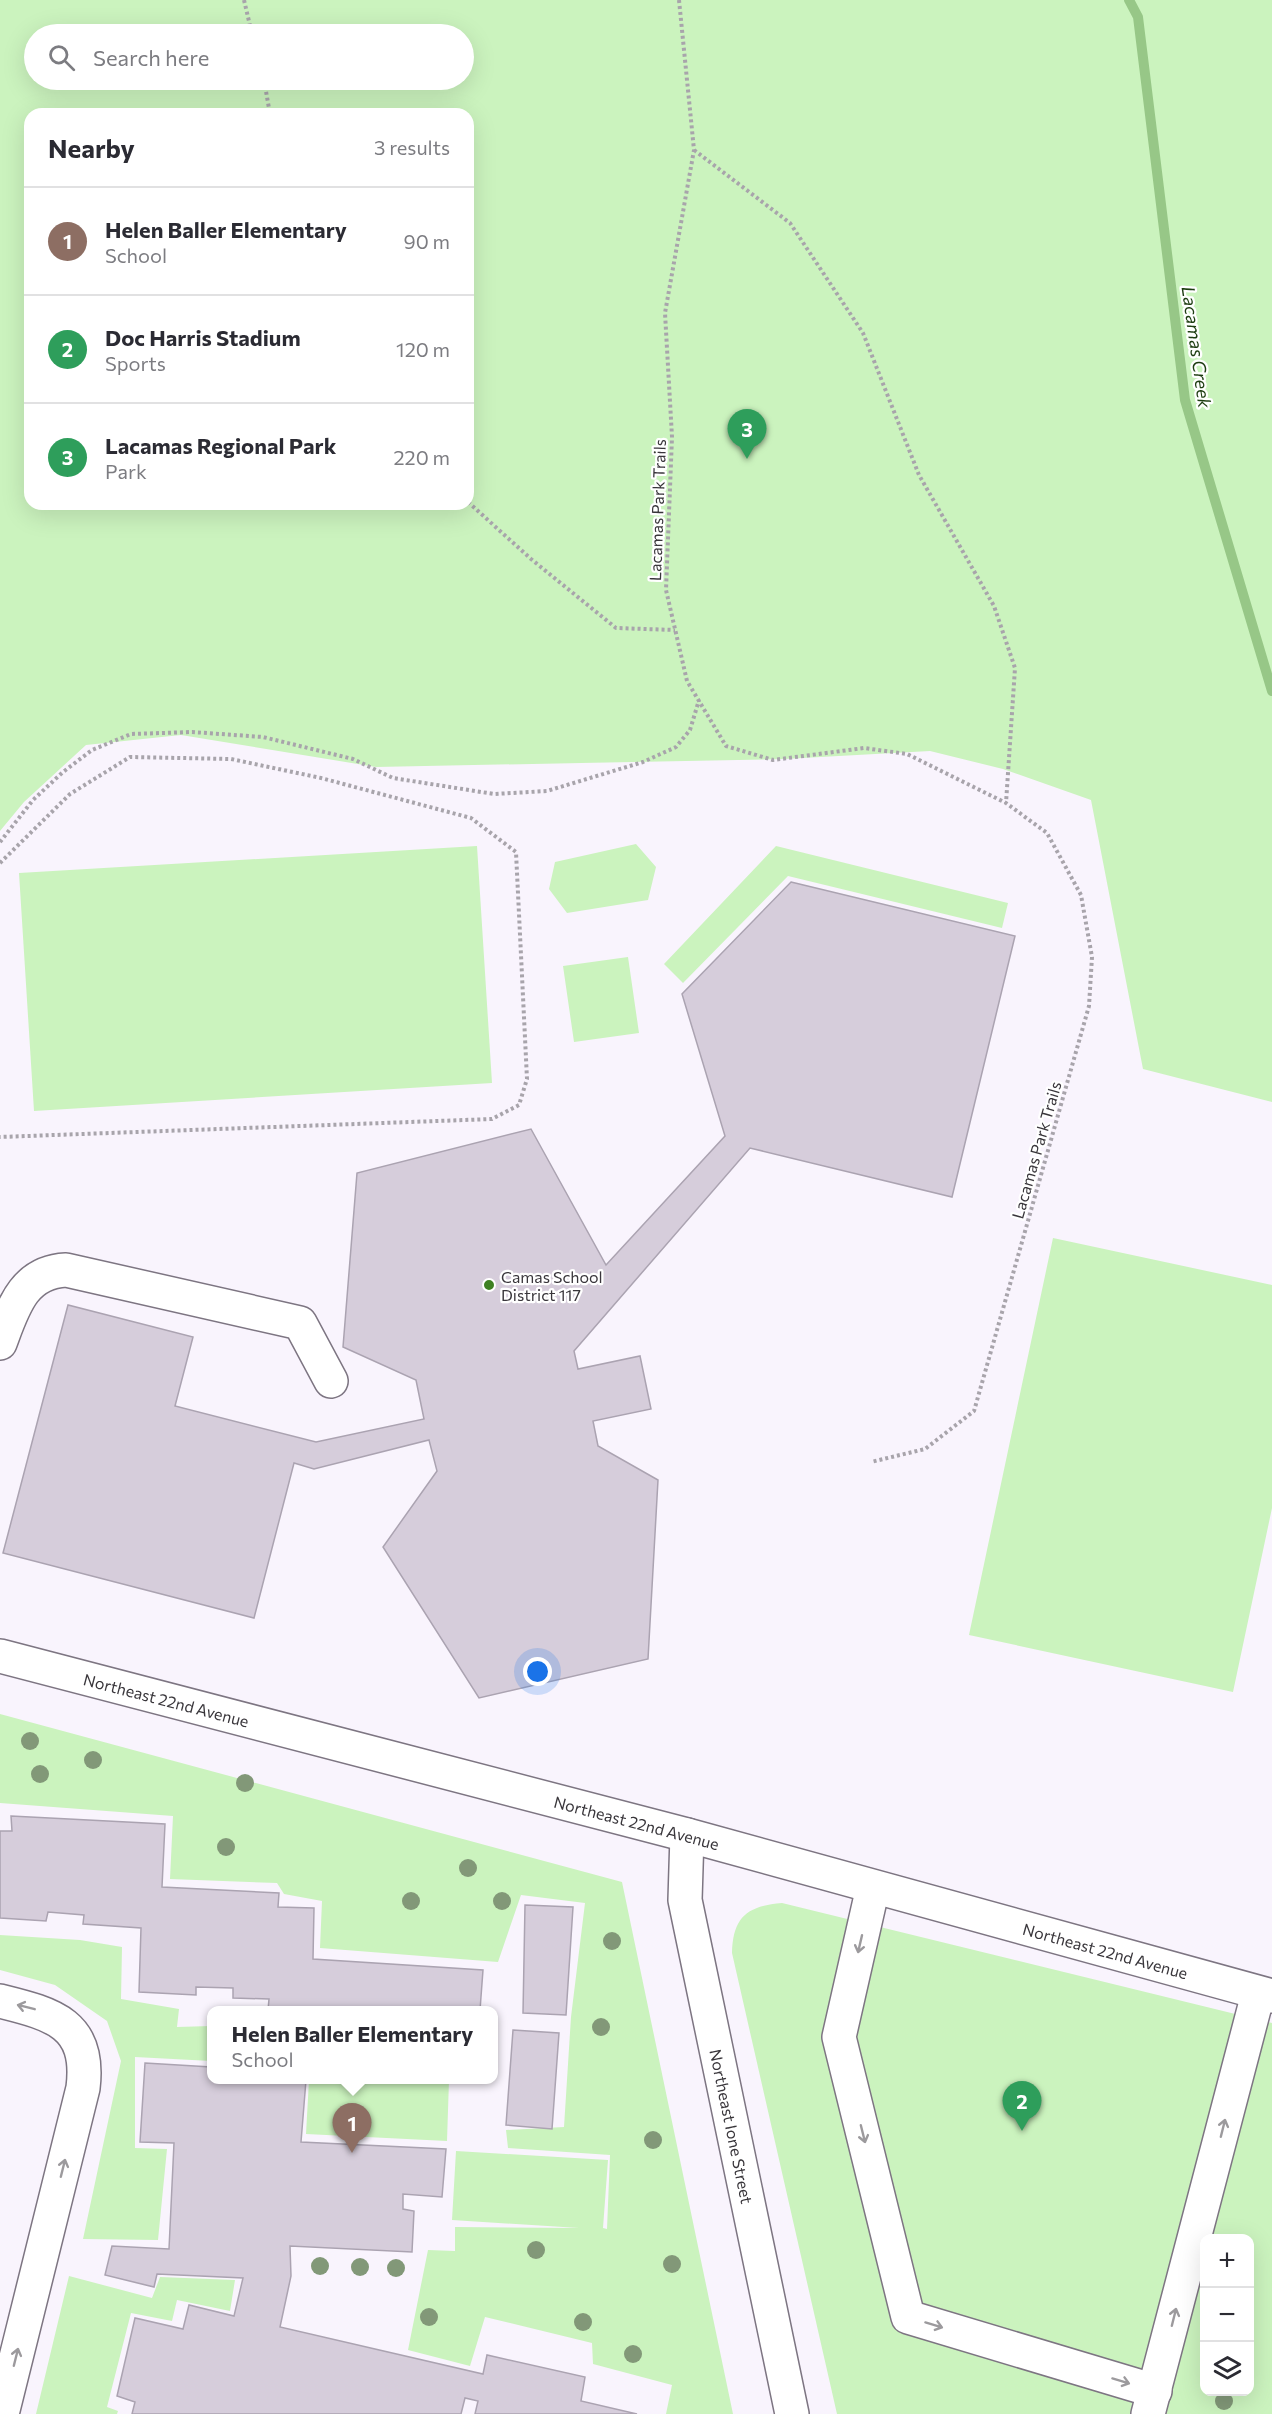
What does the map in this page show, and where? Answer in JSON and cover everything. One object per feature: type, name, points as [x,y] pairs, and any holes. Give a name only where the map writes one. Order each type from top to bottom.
[{"type":"street","points":[[0,1343],[16,1302],[31,1282],[49,1271],[66,1270],[300,1323],[331,1381]]},
{"type":"street","name":"Northeast 22nd Avenue","points":[[0,1656],[687,1836],[1265,1995]]},
{"type":"street","name":"Northeast Ione Street","points":[[687,1836],[685,1899],[792,2414]]},
{"type":"street","points":[[873,1887],[839,2037],[908,2317],[1151,2402],[1265,1995]]},
{"type":"street","points":[[0,2001],[41,2011],[59,2019],[82,2049],[86,2068],[83,2088],[2,2414]]},
{"type":"path","points":[[244,0],[250,24]]},
{"type":"path","name":"Lacamas Park Trails","points":[[679,0],[694,150],[665,313],[672,437],[666,590],[687,681],[726,746],[773,760],[864,748],[907,754],[1006,803],[1047,833],[1081,895],[1092,957],[1089,1006],[974,1411],[926,1449],[871,1462]]},
{"type":"path","points":[[266,90],[269,108]]},
{"type":"path","points":[[694,150],[790,223],[864,333],[919,475],[994,606],[1015,668],[1006,803]]},
{"type":"path","points":[[474,507],[531,559],[616,628],[675,630]]},
{"type":"path","points":[[0,842],[33,800],[63,772],[92,750],[131,734],[192,732],[263,737],[353,759],[393,778],[460,790],[505,794],[547,791],[643,762],[676,747],[690,730],[699,700]]},
{"type":"path","points":[[0,863],[70,794],[130,757],[231,759],[321,778],[471,818],[516,852],[527,1079],[519,1105],[492,1119],[0,1137]]},
{"type":"green space","points":[[0,0],[1272,0],[1272,1102],[1143,1069],[1091,800],[1003,769],[930,751],[784,759],[376,767],[181,735],[86,745],[24,802],[0,831]]},
{"type":"green space","points":[[636,844],[656,867],[648,900],[567,913],[549,889],[555,862]]},
{"type":"green space","points":[[477,846],[492,1083],[34,1111],[19,873]]},
{"type":"green space","points":[[776,846],[1008,903],[1002,928],[788,876],[683,983],[664,964]]},
{"type":"green space","points":[[628,957],[639,1033],[574,1042],[563,966]]},
{"type":"green space","points":[[1053,1238],[1272,1285],[1272,1508],[1233,1692],[969,1635]]},
{"type":"green space","points":[[0,1714],[622,1882],[733,2414],[666,2414],[672,2385],[593,2364],[592,2343],[485,2317],[470,2366],[408,2350],[428,2250],[455,2251],[455,2227],[579,2228],[452,2220],[456,2151],[608,2160],[603,2228],[607,2229],[610,2155],[508,2148],[506,2130],[564,2127],[571,2017],[585,1903],[521,1895],[498,1962],[320,1948],[322,1901],[284,1894],[277,1883],[170,1879],[173,1816],[0,1803]]},
{"type":"green space","points":[[782,1903],[1272,2023],[1272,2414],[837,2414],[732,1953],[735,1930],[739,1922],[751,1911]]},
{"type":"green space","points":[[0,1935],[80,1940],[122,1947],[121,1999],[179,2009],[177,2027],[207,2026],[207,2061],[135,2057],[135,2148],[167,2149],[158,2240],[83,2239],[121,2061],[107,2021],[55,1985],[0,1970]]},
{"type":"green space","points":[[309,2084],[449,2084],[447,2141],[306,2134]]},
{"type":"green space","points":[[69,2276],[152,2298],[160,2277],[235,2280],[230,2311],[177,2300],[172,2321],[131,2313],[107,2407],[118,2411],[117,2414],[36,2414]]},
{"type":"building","name":"Camas School District 117","points":[[791,882],[1015,936],[952,1197],[750,1148],[574,1351],[578,1369],[640,1356],[651,1409],[593,1421],[598,1446],[658,1480],[648,1659],[479,1698],[383,1547],[437,1471],[429,1440],[314,1469],[294,1463],[254,1618],[3,1553],[68,1305],[193,1337],[175,1406],[316,1442],[424,1419],[416,1380],[343,1347],[357,1173],[531,1129],[606,1265],[725,1136],[682,994]]},
{"type":"building","points":[[11,1816],[165,1824],[162,1887],[279,1893],[278,1907],[314,1908],[313,1959],[483,1970],[480,2006],[268,2006],[269,1999],[233,1998],[233,1988],[196,1987],[196,1995],[139,1992],[141,1928],[83,1924],[84,1915],[48,1912],[46,1921],[0,1918],[0,1831],[12,1831]]},
{"type":"building","points":[[525,1905],[573,1907],[566,2015],[523,2013]]},
{"type":"building","points":[[513,2030],[559,2033],[552,2129],[506,2125]]},
{"type":"building","points":[[145,2063],[207,2067],[207,2084],[306,2084],[301,2142],[446,2149],[442,2197],[403,2194],[403,2209],[414,2211],[412,2252],[290,2246],[291,2276],[280,2327],[483,2374],[487,2355],[585,2377],[581,2401],[637,2414],[475,2414],[478,2401],[465,2398],[461,2414],[132,2414],[135,2402],[117,2396],[135,2318],[183,2329],[189,2305],[234,2316],[243,2278],[157,2274],[154,2287],[105,2275],[112,2246],[169,2249],[174,2143],[140,2142]]},
{"type":"waterway","name":"Lacamas Creek","points":[[1129,0],[1138,17],[1185,400],[1272,691]]},
{"type":"place","name":"Lacamas Regional Park","points":[[747,459]]},
{"type":"place","name":"Camas School District 117","points":[[489,1285]]},
{"type":"place","name":"Doc Harris Stadium","points":[[1022,2131]]},
{"type":"place","name":"Helen Baller Elementary","points":[[352,2153]]}]
